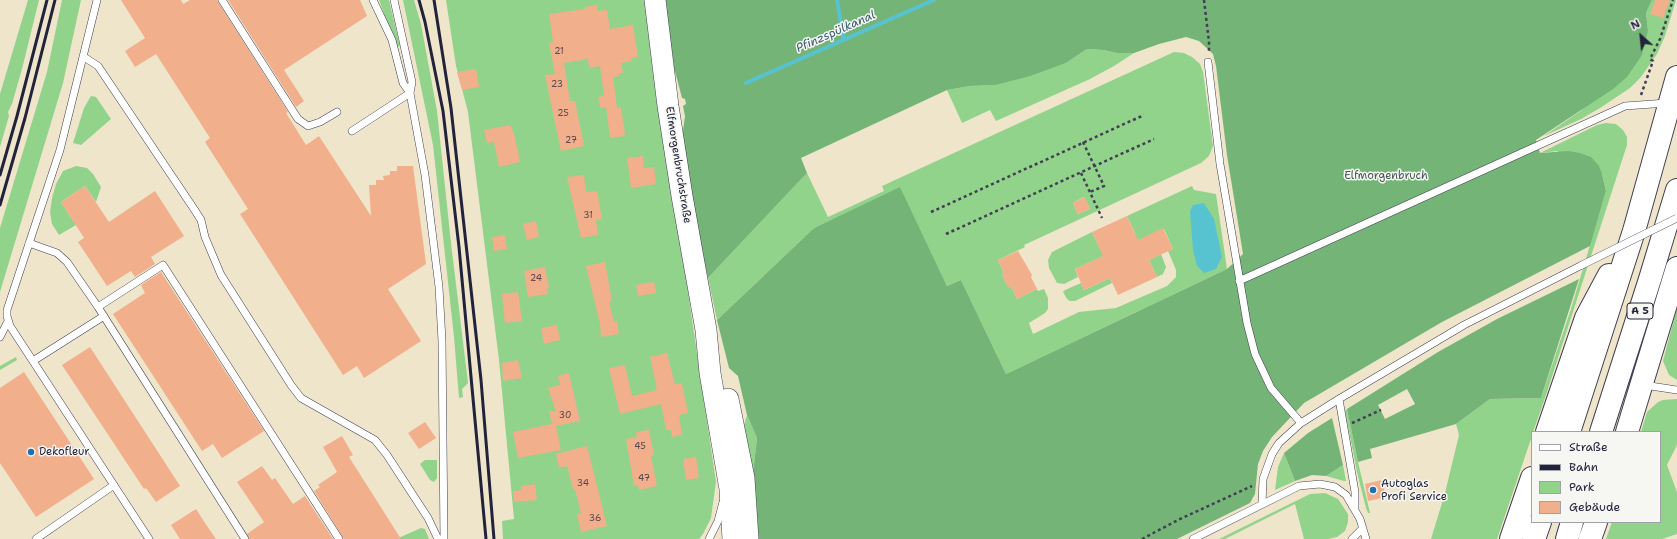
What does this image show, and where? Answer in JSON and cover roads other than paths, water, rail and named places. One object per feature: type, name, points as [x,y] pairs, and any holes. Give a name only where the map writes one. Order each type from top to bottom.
[{"type":"highway","name":"A 5","points":[[1569,431],[1634,231],[1677,77]]},
{"type":"highway","name":"A 5","points":[[1601,431],[1677,190]]},
{"type":"highway","points":[[1547,431],[1586,318],[1634,231]]},
{"type":"highway","name":"A 5","points":[[1627,431],[1677,268]]},
{"type":"highway","points":[[1512,539],[1531,481]]},
{"type":"highway","points":[[1534,539],[1540,523]]},
{"type":"highway","points":[[1566,539],[1572,523]]},
{"type":"highway","points":[[1590,539],[1596,523]]},
{"type":"main road","name":"Elfmorgenbruchstraße","points":[[655,0],[669,113],[706,330],[710,373],[728,477],[733,519],[733,539]]},
{"type":"main road","name":"Elfmorgenbruchstraße","points":[[706,330],[723,374],[738,446],[745,493],[748,539]]},
{"type":"lane","points":[[96,0],[84,57],[60,150],[7,310],[8,321],[149,539]]},
{"type":"lane","points":[[222,0],[298,119],[308,126],[320,122],[337,112]]},
{"type":"lane","points":[[374,0],[392,40],[403,83],[410,93]]},
{"type":"lane","points":[[394,0],[412,82],[410,93],[425,175],[439,287],[443,349],[444,539]]},
{"type":"lane","points":[[84,57],[98,66],[112,85],[201,220],[205,237],[221,275],[291,385],[301,398],[375,440],[387,455],[428,518],[438,539]]},
{"type":"lane","points":[[1208,62],[1220,164],[1247,323],[1255,354],[1262,372],[1271,388],[1301,423]]},
{"type":"lane","points":[[352,131],[410,93]]},
{"type":"lane","points":[[1240,281],[1625,106],[1670,103]]},
{"type":"lane","points":[[1262,504],[1263,479],[1272,454],[1279,443],[1301,423],[1338,399],[1464,325],[1677,218]]},
{"type":"lane","points":[[29,243],[57,253],[67,262],[104,316],[244,539]]},
{"type":"lane","points":[[98,307],[163,265],[340,539]]},
{"type":"lane","points":[[33,361],[104,316]]},
{"type":"lane","points":[[0,337],[8,321]]},
{"type":"lane","points":[[1642,384],[1677,390]]},
{"type":"lane","points":[[1338,399],[1355,492],[1355,508]]},
{"type":"lane","points":[[709,539],[718,521],[728,477]]},
{"type":"lane","points":[[1193,539],[1299,486],[1320,484],[1335,487],[1346,495],[1355,508],[1366,539]]},
{"type":"lane","points":[[36,539],[114,485]]},
{"type":"lane","points":[[1352,539],[1362,528]]},
{"type":"water","points":[[1204,203],[1214,219],[1222,257],[1216,269],[1204,273],[1197,266],[1193,250],[1190,211],[1193,205]]},
{"type":"waterway","points":[[837,0],[844,40]]},
{"type":"waterway","name":"Pfinzspülkanal","points":[[746,83],[934,0]]},
{"type":"railway","points":[[0,175],[47,0]]},
{"type":"railway","points":[[0,205],[25,118],[55,0]]},
{"type":"railway","points":[[419,0],[425,22],[443,111],[459,247],[486,539]]},
{"type":"railway","points":[[434,0],[451,108],[481,380],[494,539]]},
{"type":"place","name":"Dekofleur","points":[[31,452]]},
{"type":"place","name":"Autoglas Profi Service","points":[[1373,490]]},
{"type":"park label","name":"Elfmorgenbruch","points":[[1386,176]]}]
